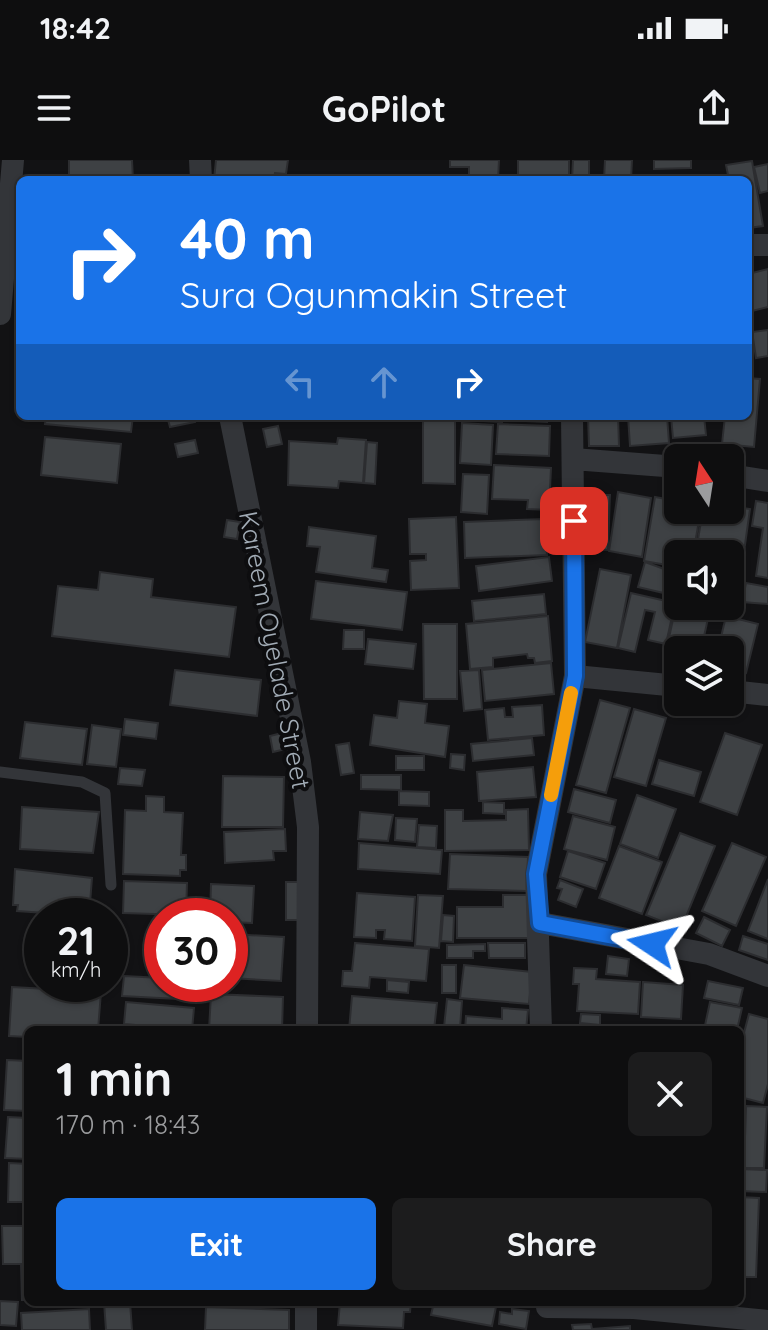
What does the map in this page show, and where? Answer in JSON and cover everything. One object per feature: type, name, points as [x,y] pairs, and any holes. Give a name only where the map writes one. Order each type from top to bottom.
[{"type":"street","points":[[0,314],[13,160]]},
{"type":"street","name":"Kareem Oyelade Street","points":[[231,420],[300,762],[308,827],[307,1026]]},
{"type":"street","points":[[541,1026],[536,874],[575,676],[572,420]]},
{"type":"street","points":[[573,459],[664,466]]},
{"type":"street","points":[[744,477],[768,481]]},
{"type":"street","points":[[575,676],[664,685]]},
{"type":"street","points":[[744,692],[768,695]]},
{"type":"street","points":[[540,923],[709,954],[768,976]]},
{"type":"street","points":[[306,1306],[306,1330]]},
{"type":"street","points":[[547,1306],[549,1330]]},
{"type":"street","points":[[590,1306],[768,1321]]},
{"type":"lane","points":[[0,772],[82,782],[105,793],[111,885]]},
{"type":"building","points":[[69,160],[132,160],[133,176],[69,176]]},
{"type":"building","points":[[216,160],[288,160],[286,174],[214,176]]},
{"type":"building","points":[[450,160],[499,160],[498,176],[469,176],[469,167],[450,167]]},
{"type":"building","points":[[518,160],[569,160],[569,176],[518,176]]},
{"type":"building","points":[[573,160],[589,160],[589,176],[572,176]]},
{"type":"building","points":[[605,160],[632,160],[631,176],[604,176]]},
{"type":"building","points":[[654,160],[691,160],[691,168],[654,169]]},
{"type":"building","points":[[752,161],[763,226],[752,227],[752,176],[728,176],[726,165]]},
{"type":"building","points":[[768,164],[768,191],[760,193],[754,167]]},
{"type":"building","points":[[768,269],[768,307],[752,311],[752,273]]},
{"type":"building","points":[[768,330],[768,356],[756,358],[752,332]]},
{"type":"building","points":[[752,378],[760,379],[754,447],[722,444],[725,420],[752,420]]},
{"type":"building","points":[[46,420],[132,420],[131,432],[45,424]]},
{"type":"building","points":[[168,420],[195,420],[195,422],[170,427]]},
{"type":"building","points":[[423,420],[455,420],[455,484],[423,483]]},
{"type":"building","points":[[505,420],[547,420],[547,422]]},
{"type":"building","points":[[588,420],[618,420],[619,446],[589,446]]},
{"type":"building","points":[[628,420],[667,420],[669,443],[630,446]]},
{"type":"building","points":[[671,420],[704,420],[706,435],[673,438]]},
{"type":"building","points":[[462,423],[493,425],[491,465],[460,463]]},
{"type":"building","points":[[498,424],[550,426],[549,456],[496,454]]},
{"type":"building","points":[[278,426],[282,444],[267,447],[263,429]]},
{"type":"building","points":[[45,437],[121,444],[117,483],[41,475]]},
{"type":"building","points":[[338,438],[366,440],[363,483],[339,481],[338,488],[288,485],[289,441],[337,444]]},
{"type":"building","points":[[195,440],[198,453],[178,457],[175,444]]},
{"type":"building","points":[[367,442],[377,443],[375,484],[364,483]]},
{"type":"building","points":[[494,465],[551,468],[549,510],[527,509],[528,500],[492,499]]},
{"type":"building","points":[[463,474],[489,475],[487,514],[461,512]]},
{"type":"building","points":[[618,492],[651,498],[642,557],[609,551]]},
{"type":"building","points":[[602,495],[610,495],[608,550],[590,549],[592,499],[602,499]]},
{"type":"building","points":[[655,497],[664,499],[664,524],[698,524],[696,540],[664,540],[664,565],[644,561]]},
{"type":"building","points":[[756,501],[768,503],[768,578],[756,576],[763,528],[752,526]]},
{"type":"building","points":[[744,508],[750,509],[744,552],[744,540],[698,540],[701,524],[744,524]]},
{"type":"building","points":[[456,517],[459,588],[411,590],[410,561],[426,560],[426,554],[410,554],[409,519]]},
{"type":"building","points":[[545,519],[547,555],[465,558],[464,522]]},
{"type":"building","points":[[227,520],[240,522],[237,539],[224,537]]},
{"type":"building","points":[[309,527],[376,536],[372,568],[388,570],[386,582],[316,572],[320,547],[307,546]]},
{"type":"building","points":[[549,557],[552,581],[479,591],[476,566]]},
{"type":"building","points":[[645,562],[664,569],[664,593],[638,587]]},
{"type":"building","points":[[600,569],[631,575],[617,648],[585,642]]},
{"type":"building","points":[[100,572],[153,579],[151,597],[236,607],[229,657],[52,636],[58,586],[98,590]]},
{"type":"building","points":[[316,581],[407,592],[402,630],[311,619]]},
{"type":"building","points":[[746,583],[768,587],[768,604],[744,602]]},
{"type":"building","points":[[631,593],[664,600],[664,620],[671,620],[664,644],[648,640],[655,612],[645,610],[635,652],[618,648]]},
{"type":"building","points":[[544,594],[546,614],[474,621],[472,601]]},
{"type":"building","points":[[548,616],[552,661],[535,663],[534,658],[528,658],[527,654],[493,658],[493,667],[470,669],[466,624]]},
{"type":"building","points":[[673,620],[708,620],[704,636],[669,636]]},
{"type":"building","points":[[725,620],[758,624],[746,673],[744,636],[721,636]]},
{"type":"building","points":[[423,624],[457,624],[457,699],[424,699]]},
{"type":"building","points":[[344,630],[364,630],[364,649],[343,649]]},
{"type":"building","points":[[368,639],[416,644],[413,669],[365,664]]},
{"type":"building","points":[[551,663],[554,694],[485,701],[482,670]]},
{"type":"building","points":[[175,670],[261,680],[257,716],[170,705]]},
{"type":"building","points":[[479,670],[482,709],[464,711],[460,671]]},
{"type":"building","points":[[600,700],[630,708],[606,793],[576,785]]},
{"type":"building","points":[[399,701],[427,704],[425,723],[449,726],[445,757],[370,745],[374,715],[397,718]]},
{"type":"building","points":[[542,705],[544,735],[488,740],[485,710],[504,708],[505,717],[513,717],[512,707]]},
{"type":"building","points":[[634,709],[666,718],[646,786],[614,777]]},
{"type":"building","points":[[125,719],[158,723],[156,739],[123,735]]},
{"type":"building","points":[[25,722],[87,729],[82,765],[20,758]]},
{"type":"building","points":[[92,725],[121,729],[116,767],[87,764]]},
{"type":"building","points":[[282,733],[286,749],[273,752],[270,736]]},
{"type":"building","points":[[725,733],[762,745],[737,815],[700,802]]},
{"type":"building","points":[[532,738],[534,755],[473,761],[471,744]]},
{"type":"building","points":[[349,743],[354,773],[341,775],[336,745]]},
{"type":"building","points":[[451,754],[465,755],[464,770],[450,768]]},
{"type":"building","points":[[396,756],[424,756],[424,770],[396,770]]},
{"type":"building","points":[[659,760],[701,772],[694,796],[652,784]]},
{"type":"building","points":[[533,767],[536,797],[479,801],[477,772]]},
{"type":"building","points":[[120,768],[145,770],[142,786],[118,784]]},
{"type":"building","points":[[361,775],[401,775],[401,790],[361,789]]},
{"type":"building","points":[[223,776],[284,777],[283,827],[222,827]]},
{"type":"building","points":[[574,789],[616,800],[610,823],[568,812]]},
{"type":"building","points":[[399,791],[429,792],[429,806],[399,805]]},
{"type":"building","points":[[637,795],[676,809],[658,858],[620,844]]},
{"type":"building","points":[[146,796],[164,797],[164,812],[183,813],[181,855],[186,855],[186,870],[180,870],[180,876],[123,874],[125,810],[146,811]]},
{"type":"building","points":[[483,802],[504,803],[504,814],[483,813]]},
{"type":"building","points":[[22,807],[99,812],[93,853],[20,849]]},
{"type":"building","points":[[528,809],[529,850],[445,851],[445,810],[463,810],[463,821],[506,820],[506,810]]},
{"type":"building","points":[[360,812],[393,815],[388,841],[358,839]]},
{"type":"building","points":[[573,816],[615,827],[607,860],[564,849]]},
{"type":"building","points":[[396,818],[417,819],[415,842],[395,840]]},
{"type":"building","points":[[419,825],[437,826],[436,848],[417,847]]},
{"type":"building","points":[[285,829],[286,851],[273,851],[274,860],[225,863],[224,832]]},
{"type":"building","points":[[680,833],[715,846],[681,929],[646,915]]},
{"type":"building","points":[[359,843],[442,850],[440,874],[358,869]]},
{"type":"building","points":[[732,843],[766,857],[736,926],[702,911]]},
{"type":"building","points":[[619,846],[662,862],[642,914],[599,898]]},
{"type":"building","points":[[568,851],[605,863],[596,889],[560,877]]},
{"type":"building","points":[[450,854],[528,857],[527,891],[448,889]]},
{"type":"building","points":[[15,869],[92,878],[90,898],[24,898],[24,911],[17,911],[18,905],[13,905]]},
{"type":"building","points":[[768,879],[768,939],[748,931]]},
{"type":"building","points":[[560,880],[583,889],[576,907],[558,900],[562,889],[557,888]]},
{"type":"building","points":[[124,881],[187,883],[187,898],[144,898],[144,914],[128,913],[128,898],[123,898]]},
{"type":"building","points":[[286,882],[300,882],[300,920],[286,920]]},
{"type":"building","points":[[211,884],[254,886],[252,923],[248,923],[248,898],[211,898]]},
{"type":"building","points":[[357,893],[415,897],[412,941],[384,939],[385,930],[376,930],[376,938],[354,937]]},
{"type":"building","points":[[418,895],[443,896],[439,948],[415,946]]},
{"type":"building","points":[[503,895],[531,895],[531,938],[457,938],[457,907],[503,907]]},
{"type":"building","points":[[443,915],[454,916],[453,942],[441,941]]},
{"type":"building","points":[[704,917],[730,930],[722,946],[696,933]]},
{"type":"building","points":[[248,935],[284,937],[281,981],[248,979]]},
{"type":"building","points":[[743,936],[768,944],[768,960],[739,950]]},
{"type":"building","points":[[355,943],[429,949],[426,981],[370,977],[369,988],[342,986],[343,971],[352,971]]},
{"type":"building","points":[[488,943],[525,943],[525,958],[489,958]]},
{"type":"building","points":[[485,944],[485,951],[473,951],[473,958],[447,958],[447,945]]},
{"type":"building","points":[[608,956],[629,959],[627,976],[606,974]]},
{"type":"building","points":[[442,965],[456,965],[456,993],[442,993]]},
{"type":"building","points":[[464,965],[532,972],[529,1004],[460,998]]},
{"type":"building","points":[[574,968],[597,969],[596,979],[640,982],[638,1014],[577,1011],[579,984],[573,984]]},
{"type":"building","points":[[128,976],[144,977],[144,997],[128,996]]},
{"type":"building","points":[[387,980],[409,982],[408,993],[387,991]]},
{"type":"building","points":[[708,981],[743,988],[739,1005],[704,998]]},
{"type":"building","points":[[643,982],[683,985],[681,1019],[641,1017]]},
{"type":"building","points":[[12,987],[24,988],[24,1002],[100,1002],[98,1026],[24,1026],[24,1037],[9,1036]]},
{"type":"building","points":[[248,996],[283,997],[282,1026],[209,1026],[211,1002],[248,1002]]},
{"type":"building","points":[[352,996],[437,1003],[434,1026],[349,1026]]},
{"type":"building","points":[[447,999],[462,1001],[460,1026],[444,1026]]},
{"type":"building","points":[[126,1002],[194,1008],[192,1026],[124,1024]]},
{"type":"building","points":[[710,1002],[742,1008],[738,1026],[705,1026]]},
{"type":"building","points":[[502,1008],[528,1010],[526,1026],[465,1026],[466,1016],[502,1019]]},
{"type":"building","points":[[581,1014],[600,1015],[600,1025],[580,1023]]},
{"type":"building","points":[[749,1014],[768,1019],[768,1084],[763,1103],[744,1098],[744,1033]]},
{"type":"building","points":[[7,1060],[24,1061],[24,1111],[4,1110]]},
{"type":"building","points":[[746,1106],[767,1107],[764,1168],[744,1168]]},
{"type":"building","points":[[8,1117],[24,1118],[24,1159],[5,1158]]},
{"type":"building","points":[[9,1163],[24,1164],[24,1202],[8,1202]]},
{"type":"building","points":[[744,1169],[767,1170],[766,1192],[744,1191]]},
{"type":"building","points":[[744,1197],[759,1198],[756,1277],[744,1277]]},
{"type":"building","points":[[2,1226],[24,1226],[24,1300],[21,1264],[3,1264]]},
{"type":"building","points":[[0,1301],[18,1302],[16,1326],[0,1325]]},
{"type":"building","points":[[104,1306],[130,1306],[132,1330],[106,1330]]},
{"type":"building","points":[[340,1306],[411,1306],[410,1312],[404,1312],[403,1328],[338,1325]]},
{"type":"building","points":[[433,1306],[496,1306],[492,1326],[431,1315]]},
{"type":"building","points":[[206,1307],[289,1310],[289,1330],[205,1330]]},
{"type":"building","points":[[89,1309],[90,1330],[22,1330],[21,1313]]},
{"type":"building","points":[[512,1309],[529,1311],[526,1329],[499,1324],[500,1312],[512,1314]]},
{"type":"building","points":[[591,1324],[592,1329],[630,1326],[630,1330],[573,1330],[572,1325]]},
{"type":"slow traffic","points":[[551,795],[571,693]]},
{"type":"route","points":[[574,521],[575,676],[536,874],[540,923],[652,944]]}]
